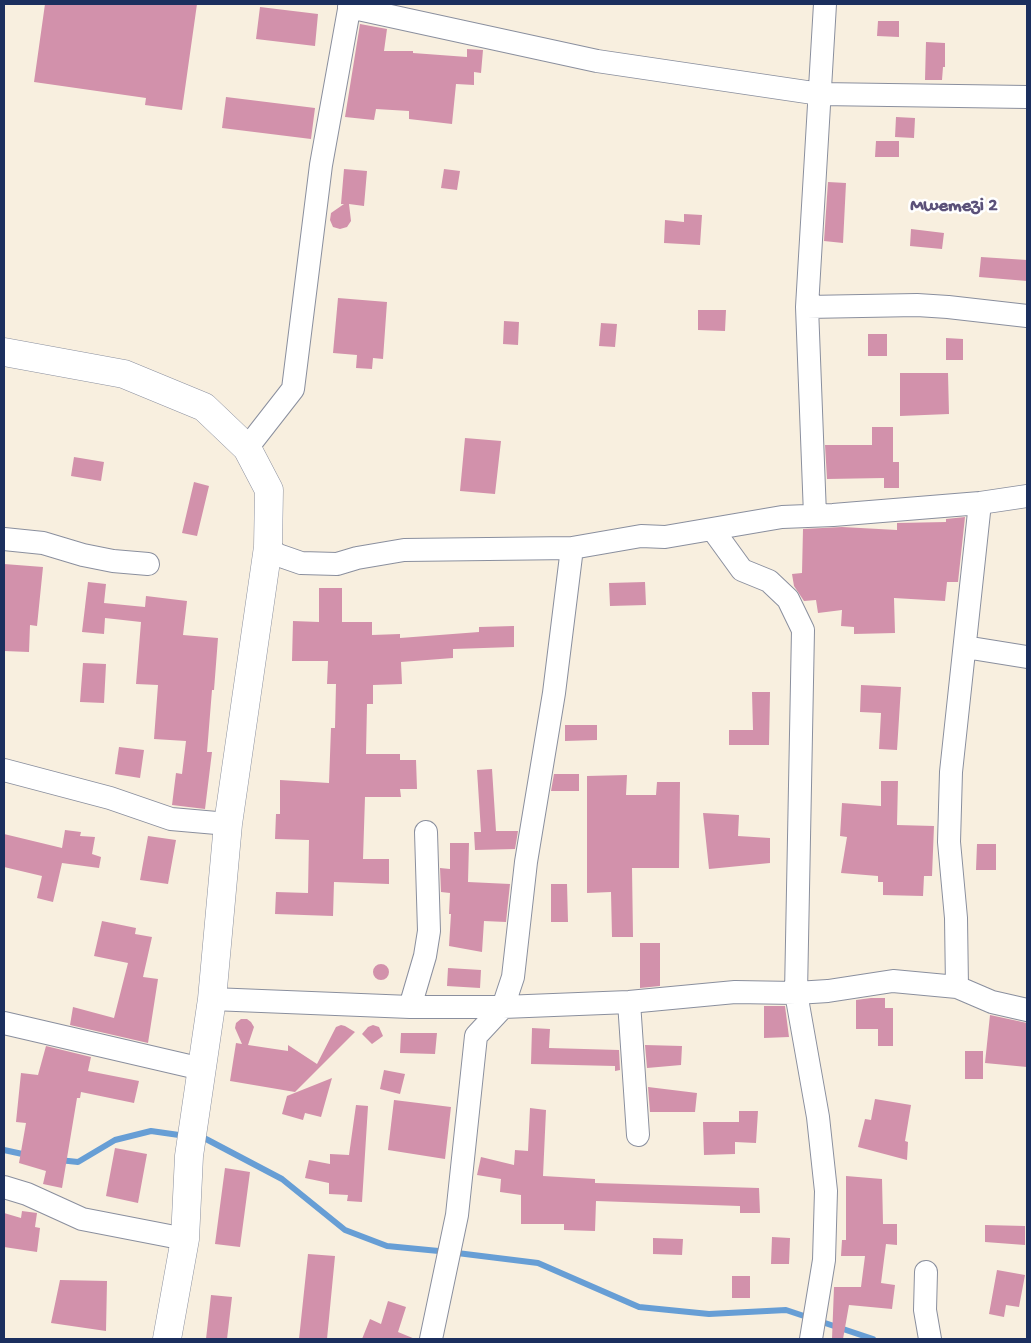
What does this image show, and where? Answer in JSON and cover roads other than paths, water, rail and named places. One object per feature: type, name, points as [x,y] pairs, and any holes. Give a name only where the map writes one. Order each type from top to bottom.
[{"type":"street","points":[[816,516],[808,307],[825,4]]},
{"type":"street","points":[[247,448],[293,389],[321,165],[349,5],[597,61],[820,94],[1027,97]]},
{"type":"street","points":[[808,307],[917,305],[1027,316]]},
{"type":"street","points":[[4,352],[124,374],[204,407],[247,448],[268,490],[268,546],[228,824],[212,999],[189,1156],[185,1239],[167,1339]]},
{"type":"street","points":[[268,546],[278,556],[301,563],[337,564],[357,558],[404,550],[572,548],[642,536],[665,537],[714,530],[782,517],[980,503],[1027,496]]},
{"type":"street","points":[[957,987],[956,918],[949,842],[952,754],[980,503]]},
{"type":"street","points":[[714,530],[742,570],[769,581],[788,599],[803,630],[796,993],[818,1117],[826,1191],[824,1260],[811,1339]]},
{"type":"street","points":[[4,539],[43,543],[83,555],[113,561],[148,564]]},
{"type":"street","points":[[431,1339],[457,1214],[476,1036],[503,1007],[513,977],[526,862],[554,693],[572,548]]},
{"type":"street","points":[[964,647],[1027,657]]},
{"type":"street","points":[[4,770],[110,798],[171,819],[228,824]]},
{"type":"street","points":[[410,1007],[425,956],[429,931],[426,832]]},
{"type":"street","points":[[212,999],[410,1007],[503,1007],[629,1002],[735,992],[796,993],[828,991],[894,981],[957,987],[992,1002],[1027,1010]]},
{"type":"street","points":[[629,1002],[638,1135]]},
{"type":"street","points":[[4,1023],[202,1069]]},
{"type":"street","points":[[4,1186],[28,1194],[82,1218],[185,1239]]},
{"type":"street","points":[[926,1272],[925,1310],[930,1339]]},
{"type":"waterway","points":[[59,1160],[78,1162],[115,1140],[151,1131],[186,1136]]},
{"type":"waterway","points":[[199,1138],[206,1139],[282,1179],[345,1230],[387,1246],[538,1263],[639,1307],[709,1314],[786,1310],[873,1339]]},
{"type":"waterway","points":[[4,1150],[27,1155]]},
{"type":"district","name":"Mwemezi 2","points":[[954,207]]}]
